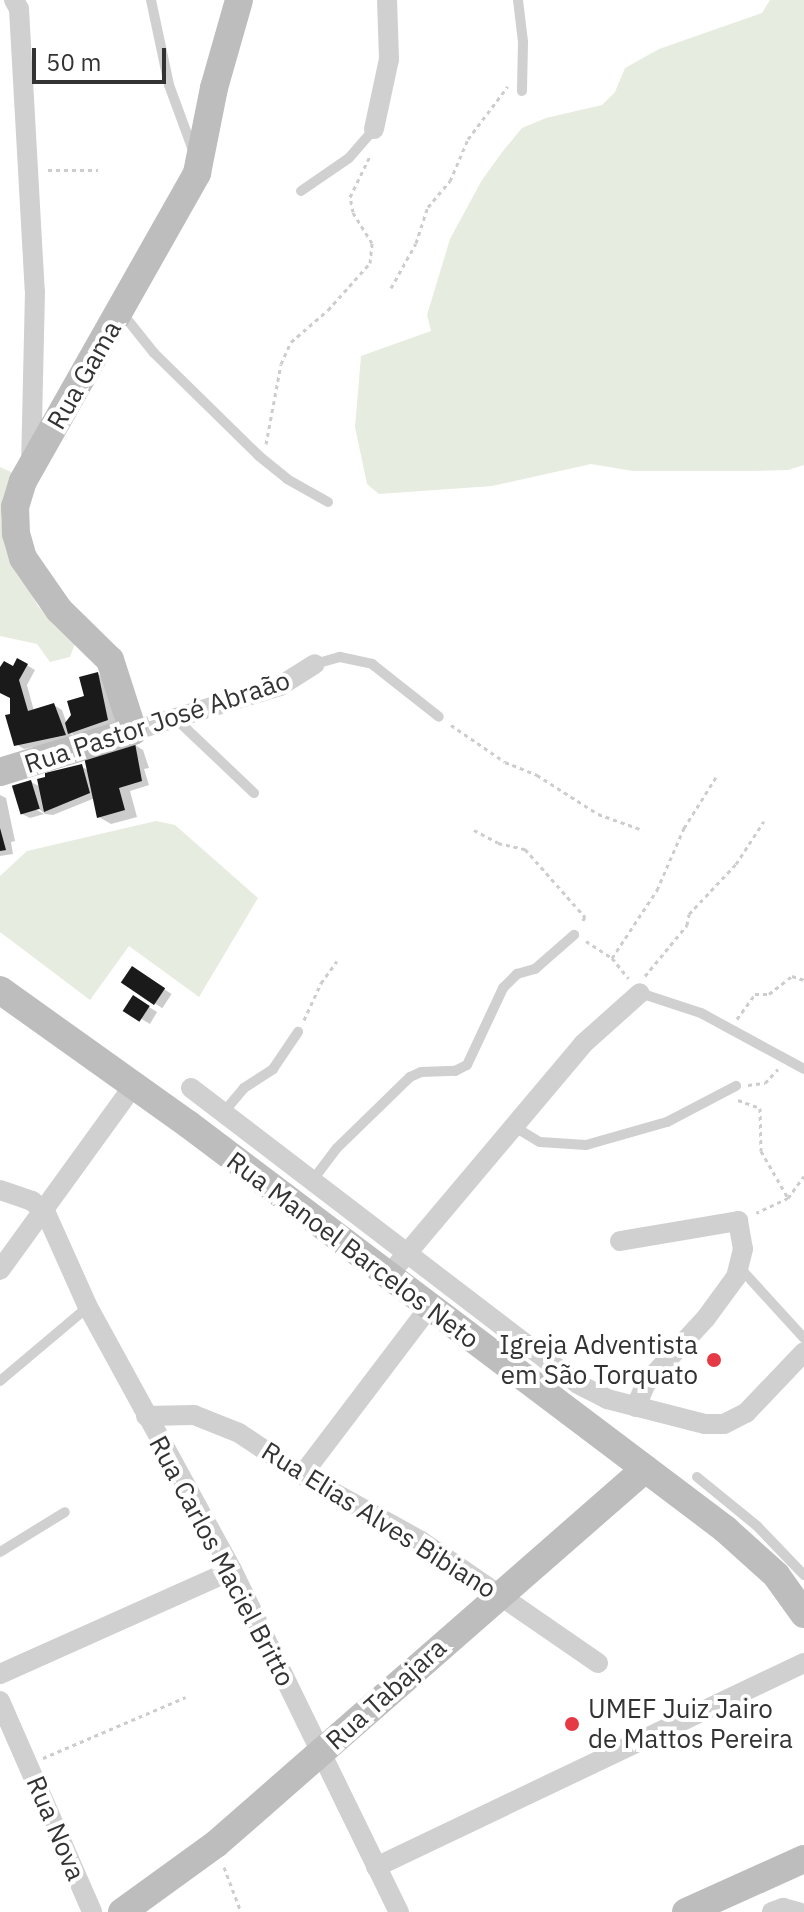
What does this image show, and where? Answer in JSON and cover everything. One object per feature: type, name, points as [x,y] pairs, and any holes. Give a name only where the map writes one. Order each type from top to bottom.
[{"type":"street","points":[[14,0],[19,9],[35,291],[31,467]]},
{"type":"street","name":"Rua Gama","points":[[133,731],[110,660],[49,598],[18,547],[15,507],[31,467],[200,166],[214,88],[239,0]]},
{"type":"street","points":[[374,129],[389,59],[387,0]]},
{"type":"street","name":"Rua Pastor José Abraão","points":[[0,772],[280,686],[315,664]]},
{"type":"street","name":"Rua Manoel Barcelos Neto","points":[[0,990],[134,1085],[752,1551],[776,1575],[804,1614]]},
{"type":"street","points":[[387,1277],[583,1044],[638,991]]},
{"type":"street","points":[[0,1270],[134,1085]]},
{"type":"street","points":[[191,1088],[578,1384],[607,1399],[715,1425],[732,1422],[746,1413],[804,1352]]},
{"type":"street","points":[[7,1192],[35,1197],[62,1188]]},
{"type":"street","points":[[7,1192],[37,1203],[45,1211]]},
{"type":"street","name":"Rua Carlos Maciel Britto","points":[[45,1211],[88,1307],[232,1570],[399,1912]]},
{"type":"street","points":[[620,1241],[738,1221],[743,1249],[740,1268],[706,1318],[646,1383],[636,1407]]},
{"type":"street","points":[[302,1475],[428,1309]]},
{"type":"street","name":"Rua Elias Alves Bibiano","points":[[146,1416],[178,1413],[210,1419],[260,1446],[302,1475],[421,1541],[598,1663]]},
{"type":"street","name":"Rua Tabajara","points":[[122,1912],[216,1844],[645,1469]]},
{"type":"street","points":[[0,1674],[52,1654],[148,1605],[232,1570]]},
{"type":"street","points":[[376,1867],[804,1663]]},
{"type":"street","name":"Rua Nova","points":[[0,1701],[9,1745],[29,1765],[92,1912]]},
{"type":"street","points":[[686,1912],[804,1859]]},
{"type":"street","points":[[772,1912],[783,1908],[798,1912]]},
{"type":"lane","points":[[151,0],[169,85],[200,166]]},
{"type":"lane","points":[[518,0],[522,91]]},
{"type":"lane","points":[[301,191],[349,158],[374,129]]},
{"type":"lane","points":[[120,312],[134,324],[154,353],[263,459],[287,479],[328,502]]},
{"type":"lane","name":"Rua Pastor José Abraão","points":[[315,664],[340,657],[372,664],[439,717]]},
{"type":"lane","points":[[175,718],[254,793]]},
{"type":"lane","points":[[312,1181],[337,1148],[410,1077],[421,1072],[455,1071],[467,1065],[503,988],[517,974],[535,969],[574,935]]},
{"type":"lane","points":[[638,991],[701,1013],[804,1069]]},
{"type":"lane","points":[[223,1113],[244,1088],[273,1069],[298,1032]]},
{"type":"lane","points":[[513,1126],[540,1142],[586,1145],[667,1122],[736,1086]]},
{"type":"lane","points":[[740,1268],[804,1338]]},
{"type":"lane","points":[[0,1381],[88,1307]]},
{"type":"lane","points":[[697,1477],[757,1526],[804,1575]]},
{"type":"lane","points":[[0,1552],[65,1512]]},
{"type":"path","points":[[391,288],[416,243],[428,207],[450,181],[468,139],[503,90],[523,74]]},
{"type":"path","points":[[263,459],[281,364],[291,342],[328,310],[370,263],[372,243],[353,212],[350,197],[355,181],[369,162],[374,129]]},
{"type":"path","points":[[28,169],[98,170]]},
{"type":"path","points":[[439,717],[505,762],[537,775],[598,814],[643,830]]},
{"type":"path","points":[[612,958],[657,890],[684,828],[716,777]]},
{"type":"path","points":[[474,830],[498,843],[525,849],[585,917],[574,935],[612,958],[638,991],[656,959],[687,925],[689,914],[718,886],[764,821]]},
{"type":"path","points":[[298,1032],[321,983],[337,961]]},
{"type":"path","points":[[730,1029],[755,994],[769,994],[792,976],[804,980]]},
{"type":"path","points":[[736,1086],[765,1083],[784,1059]]},
{"type":"path","points":[[721,1094],[760,1108],[761,1151],[788,1198]]},
{"type":"path","points":[[738,1221],[788,1198],[804,1176]]},
{"type":"path","points":[[29,1765],[186,1697]]},
{"type":"path","points":[[216,1844],[241,1912]]},
{"type":"shaded area","points":[[770,0],[804,0],[804,465],[788,470],[633,471],[591,464],[492,486],[379,494],[367,484],[355,427],[361,356],[431,331],[427,315],[450,239],[482,180],[503,151],[522,128],[546,118],[602,105],[615,92],[625,68],[659,49],[762,13]]},
{"type":"shaded area","points":[[0,467],[11,472],[1,520],[6,550],[38,606],[75,644],[70,657],[50,662],[37,644],[0,636]]},
{"type":"shaded area","points":[[156,821],[175,825],[258,898],[199,997],[129,946],[90,1000],[0,932],[0,876],[27,851]]},
{"type":"building","points":[[17,658],[28,664],[19,680],[28,711],[54,703],[66,735],[14,746],[5,715],[10,714],[10,698],[0,693],[0,667],[4,661],[13,666]]},
{"type":"building","points":[[98,672],[108,720],[68,734],[65,723],[71,715],[67,701],[84,696],[79,677]]},
{"type":"building","points":[[135,743],[142,781],[119,788],[125,810],[97,818],[84,757]]},
{"type":"building","points":[[82,764],[90,793],[44,812],[37,779],[45,777],[45,773]]},
{"type":"building","points":[[31,780],[40,809],[21,815],[12,786]]},
{"type":"building","points":[[0,828],[6,850],[0,851]]},
{"type":"building","points":[[132,966],[165,988],[154,1005],[121,983]]},
{"type":"building","points":[[133,995],[150,1006],[139,1022],[123,1011]]},
{"type":"place","name":"Igreja Adventista em São Torquato","points":[[714,1360]]},
{"type":"place","name":"UMEF Juiz Jairo de Mattos Pereira","points":[[572,1724]]}]
